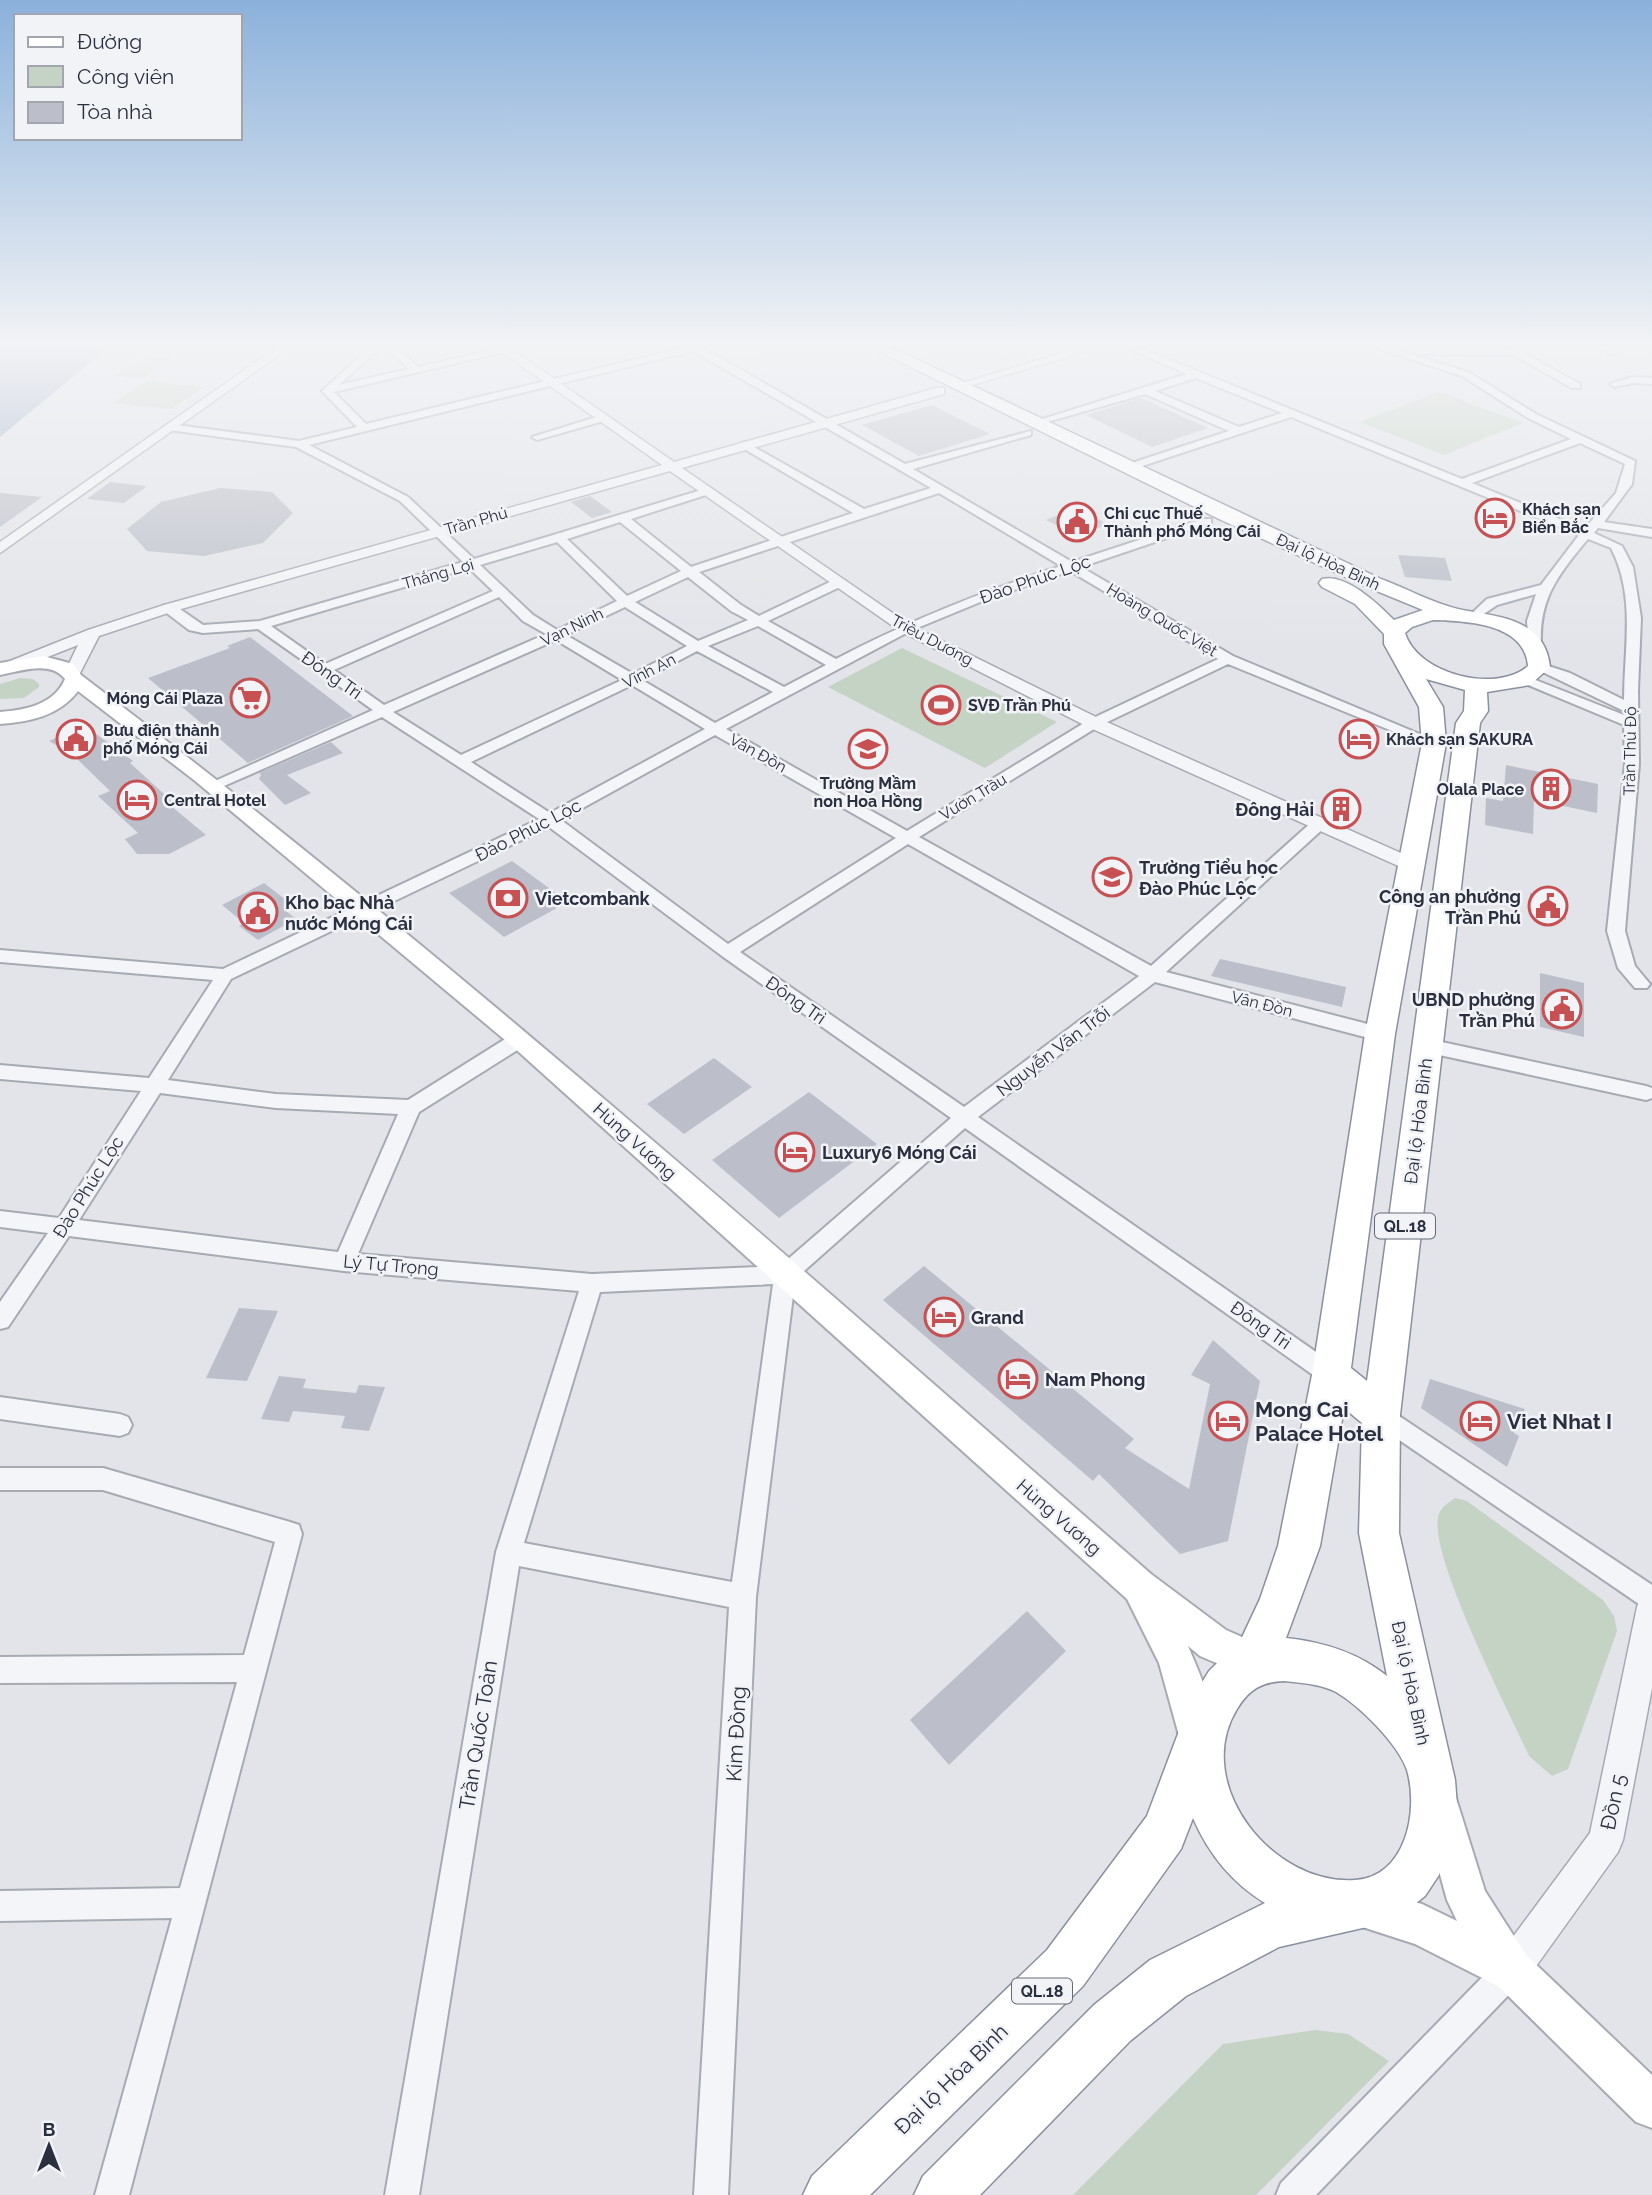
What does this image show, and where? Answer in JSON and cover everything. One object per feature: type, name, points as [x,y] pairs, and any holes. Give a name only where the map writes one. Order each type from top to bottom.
[{"type":"highway","name":"Đại lộ Hòa Bình","points":[[1063,444],[1362,600],[1395,638],[1431,707],[1434,743],[1380,1034],[1331,1375],[1299,1546],[1279,1605],[1254,1661]]},
{"type":"highway","name":"Đại lộ Hòa Bình","points":[[1071,444],[1128,468],[1374,583],[1449,613]]},
{"type":"highway","points":[[1207,521],[1226,515]]},
{"type":"highway","name":"QL.18","points":[[1531,674],[1502,685],[1448,679],[1423,670],[1405,658],[1395,638],[1404,622],[1416,617],[1449,613],[1475,616],[1510,628],[1534,645]]},
{"type":"highway","points":[[1531,674],[1541,657],[1534,645]]},
{"type":"highway","name":"Đại lộ Hòa Bình","points":[[1428,1766],[1379,1533],[1381,1415],[1468,723],[1475,711],[1476,684]]},
{"type":"highway","points":[[1411,868],[1449,879]]},
{"type":"highway","points":[[1380,1034],[1428,1046]]},
{"type":"highway","points":[[1331,1375],[1381,1415]]},
{"type":"highway","points":[[942,2195],[1112,2023],[1168,1978],[1273,1924],[1354,1906],[1389,1895],[1415,1872],[1430,1841],[1434,1804],[1428,1766],[1408,1731],[1382,1700],[1351,1677],[1318,1663],[1284,1659],[1254,1661],[1215,1697],[1197,1746],[1204,1787],[1219,1825],[1245,1859],[1279,1886],[1317,1902],[1354,1906]]},
{"type":"highway","name":"Đại lộ Hòa Bình","points":[[831,2195],[1065,1968],[1164,1832],[1197,1746]]},
{"type":"main road","points":[[6,668],[43,663],[66,668],[73,676],[72,688],[63,697],[30,713]]},
{"type":"main road","name":"Hùng Vương","points":[[73,676],[366,910],[520,1039],[1139,1586],[1213,1643],[1254,1661]]},
{"type":"main road","points":[[3,721],[61,708],[118,711]]},
{"type":"main road","points":[[1139,1586],[1174,1653],[1191,1703],[1197,1746]]},
{"type":"main road","points":[[1428,1766],[1467,1900],[1511,1970],[1652,2106]]},
{"type":"main road","points":[[1354,1906],[1422,1925],[1511,1970]]},
{"type":"street","points":[[0,549],[145,444]]},
{"type":"street","name":"Vân Đồn","points":[[300,444],[404,499],[528,618],[715,729],[1152,975],[1380,1034]]},
{"type":"street","name":"Triều Dương","points":[[641,444],[776,541],[905,628],[1094,723],[1411,868]]},
{"type":"street","name":"Trần Phú","points":[[6,668],[93,633],[170,608],[743,444]]},
{"type":"street","points":[[746,444],[863,514]]},
{"type":"street","name":"Hoàng Quốc Việt","points":[[862,444],[1228,660],[1434,743]]},
{"type":"street","points":[[903,468],[979,444]]},
{"type":"street","points":[[1128,468],[1198,444]]},
{"type":"street","points":[[1365,444],[1462,483],[1591,529],[1652,533]]},
{"type":"street","points":[[1462,483],[1566,444]]},
{"type":"street","points":[[1534,645],[1533,618],[1545,588],[1591,529],[1616,504],[1631,472],[1631,463],[1588,444]]},
{"type":"street","name":"Vạn Ninh","points":[[212,786],[556,635],[688,572],[940,489]]},
{"type":"street","name":"Thắng Lợi","points":[[170,608],[194,627],[203,629],[261,625],[559,538],[708,491]]},
{"type":"street","points":[[622,518],[736,608],[836,666]]},
{"type":"street","name":"Đào Phúc Lộc","points":[[0,1320],[64,1227],[152,1085],[225,975],[550,821],[905,628],[986,595],[1207,521]]},
{"type":"street","name":"Trần Thủ Độ","points":[[1591,529],[1616,546],[1627,567],[1635,618],[1632,764],[1616,931],[1627,968],[1641,984]]},
{"type":"street","points":[[559,538],[624,601],[697,646],[783,692]]},
{"type":"street","name":"Vĩnh An","points":[[460,761],[632,680],[697,646],[838,583]]},
{"type":"street","points":[[1475,616],[1492,602],[1545,588]]},
{"type":"street","points":[[324,669],[499,593]]},
{"type":"street","name":"Đông Trì","points":[[261,625],[383,711],[550,821],[728,952],[1331,1375]]},
{"type":"street","points":[[73,676],[76,661],[93,633]]},
{"type":"street","name":"Vườn Trầu","points":[[728,952],[1094,723],[1228,660]]},
{"type":"street","points":[[1531,674],[1631,716]]},
{"type":"street","name":"Nguyễn Văn Trỗi","points":[[785,1275],[965,1117],[1152,975],[1319,824]]},
{"type":"street","points":[[2,958],[225,975]]},
{"type":"street","points":[[0,1072],[152,1085],[276,1101],[411,1107],[520,1039]]},
{"type":"street","points":[[1428,1046],[1646,1093]]},
{"type":"street","points":[[344,1262],[411,1107]]},
{"type":"street","name":"Lý Tự Trọng","points":[[0,1219],[344,1262],[592,1283],[785,1275]]},
{"type":"street","name":"Kim Đồng","points":[[711,2195],[743,1597],[785,1275]]},
{"type":"street","name":"Trần Quốc Toản","points":[[402,2195],[509,1552],[592,1283]]},
{"type":"street","points":[[0,1408],[120,1426]]},
{"type":"street","points":[[1381,1415],[1652,1600]]},
{"type":"street","points":[[0,1479],[103,1479],[289,1534],[112,2195]]},
{"type":"street","points":[[509,1552],[743,1597]]},
{"type":"street","name":"Đồn 5","points":[[1511,1970],[1606,1839],[1652,1607]]},
{"type":"street","points":[[0,1671],[254,1668]]},
{"type":"street","points":[[0,1906],[191,1903]]},
{"type":"street","points":[[1293,2195],[1511,1970]]},
{"type":"green space","points":[[1417,444],[1470,444],[1444,455]]},
{"type":"green space","name":"SVĐ Trần Phú","points":[[902,648],[1057,722],[985,768],[828,687]]},
{"type":"green space","points":[[20,678],[33,679],[39,687],[24,698],[0,699],[0,684]]},
{"type":"green space","points":[[1455,1498],[1467,1501],[1603,1600],[1614,1616],[1617,1631],[1568,1769],[1552,1776],[1529,1756],[1473,1635],[1446,1566],[1439,1537],[1438,1517],[1442,1508]]},
{"type":"green space","points":[[1315,2030],[1348,2034],[1389,2061],[1256,2195],[1073,2195],[1223,2044]]},
{"type":"building","points":[[898,444],[956,444],[919,456]]},
{"type":"building","points":[[110,482],[147,486],[124,503],[87,499]]},
{"type":"building","points":[[220,488],[272,492],[293,513],[263,543],[204,556],[147,551],[127,529],[161,502]]},
{"type":"building","points":[[0,493],[42,497],[0,527]]},
{"type":"building","points":[[590,496],[612,512],[592,518],[571,502]]},
{"type":"building","name":"Chi cục Thuế Thành phố Móng Cái","points":[[1076,508],[1108,524],[1078,536],[1046,520]]},
{"type":"building","points":[[1398,555],[1445,558],[1452,581],[1405,577]]},
{"type":"building","name":"Móng Cái Plaza","points":[[250,637],[353,716],[248,763],[148,678],[230,648],[227,646]]},
{"type":"building","points":[[84,725],[133,761],[130,763],[175,804],[171,806],[206,835],[169,854],[137,854],[125,839],[138,833],[98,796],[110,791],[73,755],[49,741]]},
{"type":"building","points":[[331,742],[343,753],[287,775],[311,793],[285,805],[259,779],[259,773]]},
{"type":"building","name":"Olala Place","points":[[1506,765],[1598,784],[1597,813],[1534,800],[1533,834],[1485,825],[1486,798],[1503,801]]},
{"type":"building","name":"Vietcombank","points":[[512,861],[568,902],[504,937],[449,893]]},
{"type":"building","name":"Kho bạc Nhà nước Móng Cái","points":[[264,883],[295,907],[286,911],[296,919],[258,940],[239,926],[244,923],[222,905]]},
{"type":"building","name":"Công an phường Trần Phú","points":[[1530,893],[1566,900],[1566,920],[1530,913]]},
{"type":"building","points":[[1220,959],[1346,987],[1342,1007],[1211,976]]},
{"type":"building","name":"UBND phường Trần Phú","points":[[1540,973],[1584,983],[1584,1037],[1540,1027]]},
{"type":"building","points":[[714,1058],[752,1087],[684,1134],[647,1104]]},
{"type":"building","name":"Luxury6 Móng Cái","points":[[809,1092],[877,1144],[779,1218],[712,1160]]},
{"type":"building","points":[[924,1266],[1134,1439],[1125,1448],[1189,1489],[1210,1384],[1191,1375],[1213,1340],[1260,1381],[1228,1541],[1180,1554],[1099,1474],[1093,1481],[883,1300]]},
{"type":"building","points":[[239,1308],[278,1311],[247,1381],[206,1378]]},
{"type":"building","points":[[279,1376],[306,1379],[303,1388],[356,1393],[359,1385],[385,1387],[369,1431],[341,1428],[345,1416],[293,1411],[289,1422],[261,1419]]},
{"type":"building","name":"Viet Nhat I","points":[[1430,1379],[1525,1409],[1514,1433],[1519,1436],[1507,1467],[1421,1408]]},
{"type":"building","points":[[1027,1611],[1066,1651],[949,1765],[910,1720]]},
{"type":"place","name":"Khách sạn Biển Bắc","points":[[1495,518]]},
{"type":"place","name":"Chi cục Thuế Thành phố Móng Cái","points":[[1077,522]]},
{"type":"place","name":"Móng Cái Plaza","points":[[250,698]]},
{"type":"place","name":"SVĐ Trần Phú","points":[[941,705]]},
{"type":"place","name":"Bưu điện thành phố Móng Cái","points":[[76,739]]},
{"type":"place","name":"Khách sạn SAKURA","points":[[1359,739]]},
{"type":"place","name":"Trường Mầm non Hoa Hồng","points":[[868,749]]},
{"type":"place","name":"Olala Place","points":[[1551,789]]},
{"type":"place","name":"Central Hotel","points":[[137,800]]},
{"type":"place","name":"Đông Hải","points":[[1341,809]]},
{"type":"place","name":"Trường Tiểu học Đào Phúc Lộc","points":[[1112,877]]},
{"type":"place","name":"Vietcombank","points":[[508,898]]},
{"type":"place","name":"Công an phường Trần Phú","points":[[1548,906]]},
{"type":"place","name":"Kho bạc Nhà nước Móng Cái","points":[[258,912]]},
{"type":"place","name":"UBND phường Trần Phú","points":[[1562,1009]]},
{"type":"place","name":"Luxury6 Móng Cái","points":[[795,1152]]},
{"type":"place","name":"Grand","points":[[944,1317]]},
{"type":"place","name":"Nam Phong","points":[[1018,1379]]},
{"type":"place","name":"Mong Cai Palace Hotel","points":[[1228,1421]]},
{"type":"place","name":"Viet Nhat I","points":[[1480,1421]]}]
